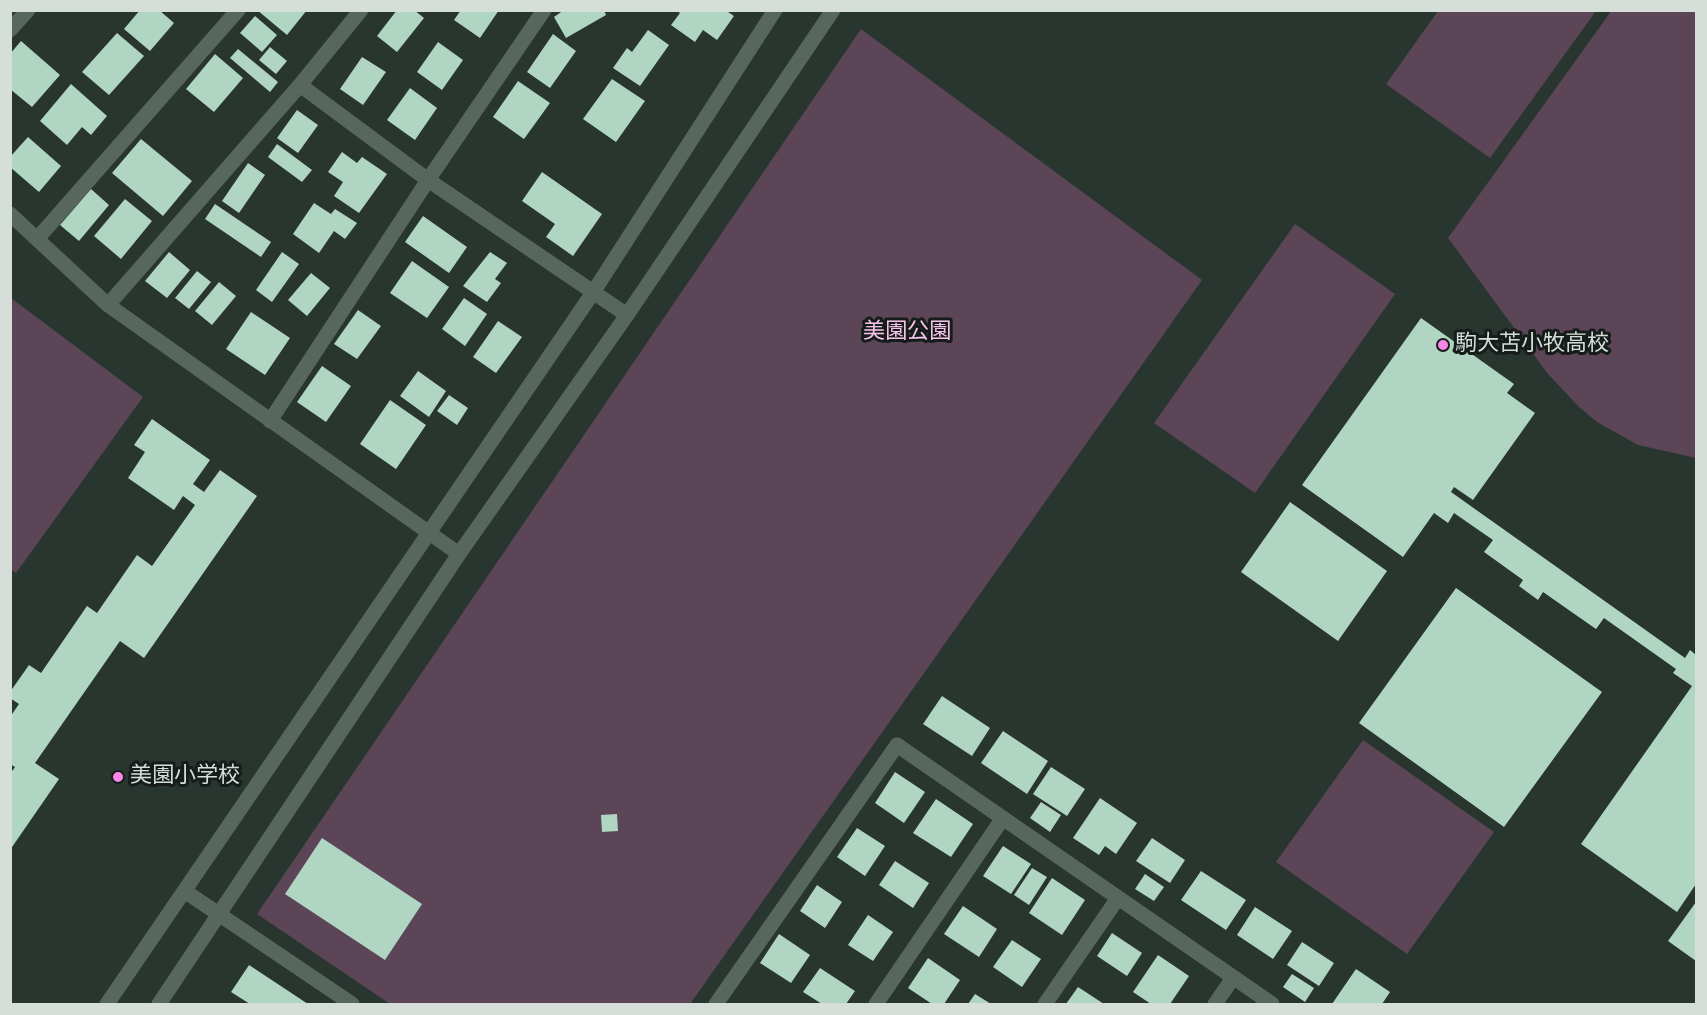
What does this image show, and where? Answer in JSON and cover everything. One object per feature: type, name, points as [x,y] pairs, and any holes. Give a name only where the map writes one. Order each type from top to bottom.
[{"type":"street","points":[[10,30],[28,10]]},
{"type":"street","points":[[37,239],[238,10]]},
{"type":"street","points":[[270,421],[428,180],[544,10]]},
{"type":"street","points":[[107,1005],[592,294],[775,10]]},
{"type":"street","points":[[159,1005],[222,914],[459,554],[627,315],[833,10]]},
{"type":"street","points":[[108,305],[300,85],[359,11]]},
{"type":"street","points":[[300,85],[428,180],[592,294],[627,315]]},
{"type":"street","points":[[10,214],[108,305],[427,534],[459,554]]},
{"type":"street","points":[[716,1005],[897,745],[1272,1005]]},
{"type":"street","points":[[876,1005],[1003,818]]},
{"type":"street","points":[[186,892],[222,914],[352,1005]]},
{"type":"street","points":[[1045,1005],[1118,898]]},
{"type":"street","points":[[1215,1005],[1233,978]]},
{"type":"green space","points":[[1612,10],[1696,11],[1696,458],[1638,445],[1597,422],[1579,407],[1548,374],[1448,238]]},
{"type":"green space","points":[[1438,11],[1596,11],[1490,158],[1386,84]]},
{"type":"green space","name":"美園公園","points":[[861,29],[1202,280],[690,1004],[390,1004],[257,914]]},
{"type":"green space","points":[[1295,224],[1395,294],[1255,493],[1154,423]]},
{"type":"green space","points":[[11,298],[143,397],[16,573],[10,569]]},
{"type":"green space","points":[[1363,740],[1494,832],[1407,954],[1276,862]]},
{"type":"building","points":[[140,10],[159,10],[174,23],[150,51],[124,29]]},
{"type":"building","points":[[257,10],[307,10],[287,35]]},
{"type":"building","points":[[397,10],[414,10],[424,18],[397,52],[377,36]]},
{"type":"building","points":[[461,10],[499,10],[480,38],[454,20]]},
{"type":"building","points":[[564,10],[604,10],[606,15],[566,38],[554,17]]},
{"type":"building","points":[[676,10],[725,10],[734,16],[717,40],[703,30],[695,42],[671,25],[680,13]]},
{"type":"building","points":[[255,16],[277,35],[262,52],[240,33]]},
{"type":"building","points":[[648,30],[669,45],[640,86],[613,68],[627,48],[632,52]]},
{"type":"building","points":[[117,33],[144,56],[109,95],[82,72]]},
{"type":"building","points":[[553,34],[576,51],[550,88],[527,72]]},
{"type":"building","points":[[21,41],[60,75],[32,107],[10,89],[10,54]]},
{"type":"building","points":[[438,42],[463,60],[442,90],[417,72]]},
{"type":"building","points":[[270,47],[287,61],[276,74],[259,60]]},
{"type":"building","points":[[238,49],[278,82],[270,92],[230,58]]},
{"type":"building","points":[[215,54],[243,78],[214,112],[186,89]]},
{"type":"building","points":[[362,57],[386,72],[363,105],[340,89]]},
{"type":"building","points":[[612,79],[645,101],[616,142],[583,119]]},
{"type":"building","points":[[518,81],[550,103],[524,139],[493,117]]},
{"type":"building","points":[[71,84],[107,116],[91,135],[82,127],[67,145],[40,121]]},
{"type":"building","points":[[410,88],[437,108],[415,140],[387,120]]},
{"type":"building","points":[[297,110],[318,125],[298,153],[277,138]]},
{"type":"building","points":[[28,137],[61,166],[39,192],[10,167],[10,157]]},
{"type":"building","points":[[141,139],[192,181],[163,216],[112,173]]},
{"type":"building","points":[[277,144],[312,170],[302,182],[268,157]]},
{"type":"building","points":[[342,152],[357,163],[362,157],[387,174],[359,213],[334,196],[343,182],[328,172]]},
{"type":"building","points":[[248,163],[265,175],[239,213],[222,201]]},
{"type":"building","points":[[542,172],[602,214],[573,256],[546,237],[555,224],[522,201]]},
{"type":"building","points":[[91,189],[109,205],[79,241],[60,225]]},
{"type":"building","points":[[125,199],[152,221],[121,259],[94,236]]},
{"type":"building","points":[[314,203],[331,214],[335,209],[357,223],[345,239],[334,231],[319,253],[293,234]]},
{"type":"building","points":[[215,204],[271,242],[261,257],[205,219]]},
{"type":"building","points":[[423,216],[467,247],[449,273],[405,242]]},
{"type":"building","points":[[169,252],[190,270],[167,298],[145,281]]},
{"type":"building","points":[[282,252],[299,264],[272,302],[256,290]]},
{"type":"building","points":[[490,252],[507,263],[495,279],[501,283],[487,302],[463,286]]},
{"type":"building","points":[[412,261],[449,287],[427,318],[390,293]]},
{"type":"building","points":[[197,271],[211,282],[189,309],[175,298]]},
{"type":"building","points":[[311,273],[330,288],[307,316],[288,300]]},
{"type":"building","points":[[219,282],[236,296],[212,325],[195,311]]},
{"type":"building","points":[[464,298],[487,314],[465,346],[442,329]]},
{"type":"building","points":[[358,310],[381,326],[357,359],[334,344]]},
{"type":"building","points":[[251,312],[290,338],[265,375],[226,349]]},
{"type":"building","points":[[1421,318],[1514,384],[1507,393],[1535,413],[1473,500],[1454,487],[1451,492],[1685,658],[1690,650],[1696,655],[1696,884],[1677,912],[1581,844],[1692,686],[1673,673],[1676,669],[1604,618],[1596,629],[1543,592],[1538,600],[1519,586],[1523,580],[1484,552],[1493,540],[1454,513],[1448,523],[1434,513],[1403,557],[1302,485]]},
{"type":"building","points":[[498,321],[522,337],[496,373],[473,357]]},
{"type":"building","points":[[322,366],[351,386],[326,422],[297,402]]},
{"type":"building","points":[[418,371],[446,391],[429,417],[400,396]]},
{"type":"building","points":[[449,395],[468,408],[457,425],[437,411]]},
{"type":"building","points":[[390,400],[426,425],[396,469],[360,444]]},
{"type":"building","points":[[152,419],[210,460],[193,484],[204,492],[220,470],[257,496],[144,658],[120,641],[35,763],[59,779],[10,850],[10,774],[15,767],[10,764],[10,717],[19,704],[10,698],[10,692],[29,665],[41,673],[87,606],[97,613],[137,555],[152,566],[195,505],[183,496],[174,510],[128,478],[145,452],[134,445]]},
{"type":"building","points":[[1290,502],[1387,571],[1338,641],[1241,572]]},
{"type":"building","points":[[1456,588],[1602,692],[1504,827],[1359,723]]},
{"type":"building","points":[[942,696],[990,728],[972,756],[923,724]]},
{"type":"building","points":[[1003,731],[1048,761],[1027,794],[981,763]]},
{"type":"building","points":[[1051,767],[1085,789],[1067,816],[1033,794]]},
{"type":"building","points":[[895,772],[925,792],[904,823],[875,803]]},
{"type":"building","points":[[1100,798],[1137,823],[1116,854],[1105,846],[1099,855],[1073,838]]},
{"type":"building","points":[[936,799],[973,824],[951,857],[913,833]]},
{"type":"building","points":[[1041,802],[1061,815],[1050,832],[1030,818]]},
{"type":"building","points":[[617,814],[618,831],[602,832],[601,815]]},
{"type":"building","points":[[857,828],[885,846],[865,876],[837,857]]},
{"type":"building","points":[[322,838],[422,904],[385,960],[285,894]]},
{"type":"building","points":[[1152,838],[1185,860],[1170,883],[1136,861]]},
{"type":"building","points":[[1003,846],[1031,864],[1011,894],[983,876]]},
{"type":"building","points":[[895,861],[929,883],[913,908],[879,885]]},
{"type":"building","points":[[1032,868],[1047,877],[1029,905],[1014,895]]},
{"type":"building","points":[[1201,871],[1246,900],[1226,930],[1181,900]]},
{"type":"building","points":[[1145,874],[1164,887],[1154,901],[1135,889]]},
{"type":"building","points":[[1052,878],[1085,900],[1062,935],[1029,913]]},
{"type":"building","points":[[817,885],[842,902],[825,928],[800,911]]},
{"type":"building","points":[[1696,902],[1696,961],[1668,941]]},
{"type":"building","points":[[963,906],[997,929],[979,957],[944,934]]},
{"type":"building","points":[[1255,907],[1292,931],[1273,959],[1237,935]]},
{"type":"building","points":[[868,915],[893,932],[873,961],[848,945]]},
{"type":"building","points":[[1112,933],[1142,953],[1127,976],[1097,956]]},
{"type":"building","points":[[779,934],[810,955],[791,983],[760,963]]},
{"type":"building","points":[[1012,940],[1041,959],[1022,987],[993,967]]},
{"type":"building","points":[[1302,942],[1334,963],[1319,986],[1287,965]]},
{"type":"building","points":[[1158,955],[1189,976],[1170,1004],[1151,1004],[1133,992]]},
{"type":"building","points":[[928,958],[960,980],[944,1004],[932,1004],[908,988]]},
{"type":"building","points":[[249,965],[308,1004],[250,1004],[231,992]]},
{"type":"building","points":[[820,968],[855,991],[846,1004],[822,1004],[803,992]]},
{"type":"building","points":[[1356,969],[1390,992],[1382,1004],[1332,1004]]},
{"type":"building","points":[[1292,974],[1314,988],[1305,1002],[1283,987]]},
{"type":"building","points":[[1078,987],[1104,1004],[1066,1004]]},
{"type":"building","points":[[975,994],[991,1004],[968,1004]]},
{"type":"place","name":"駒大苫小牧高校","points":[[1443,345]]},
{"type":"place","name":"美園小学校","points":[[118,777]]}]
